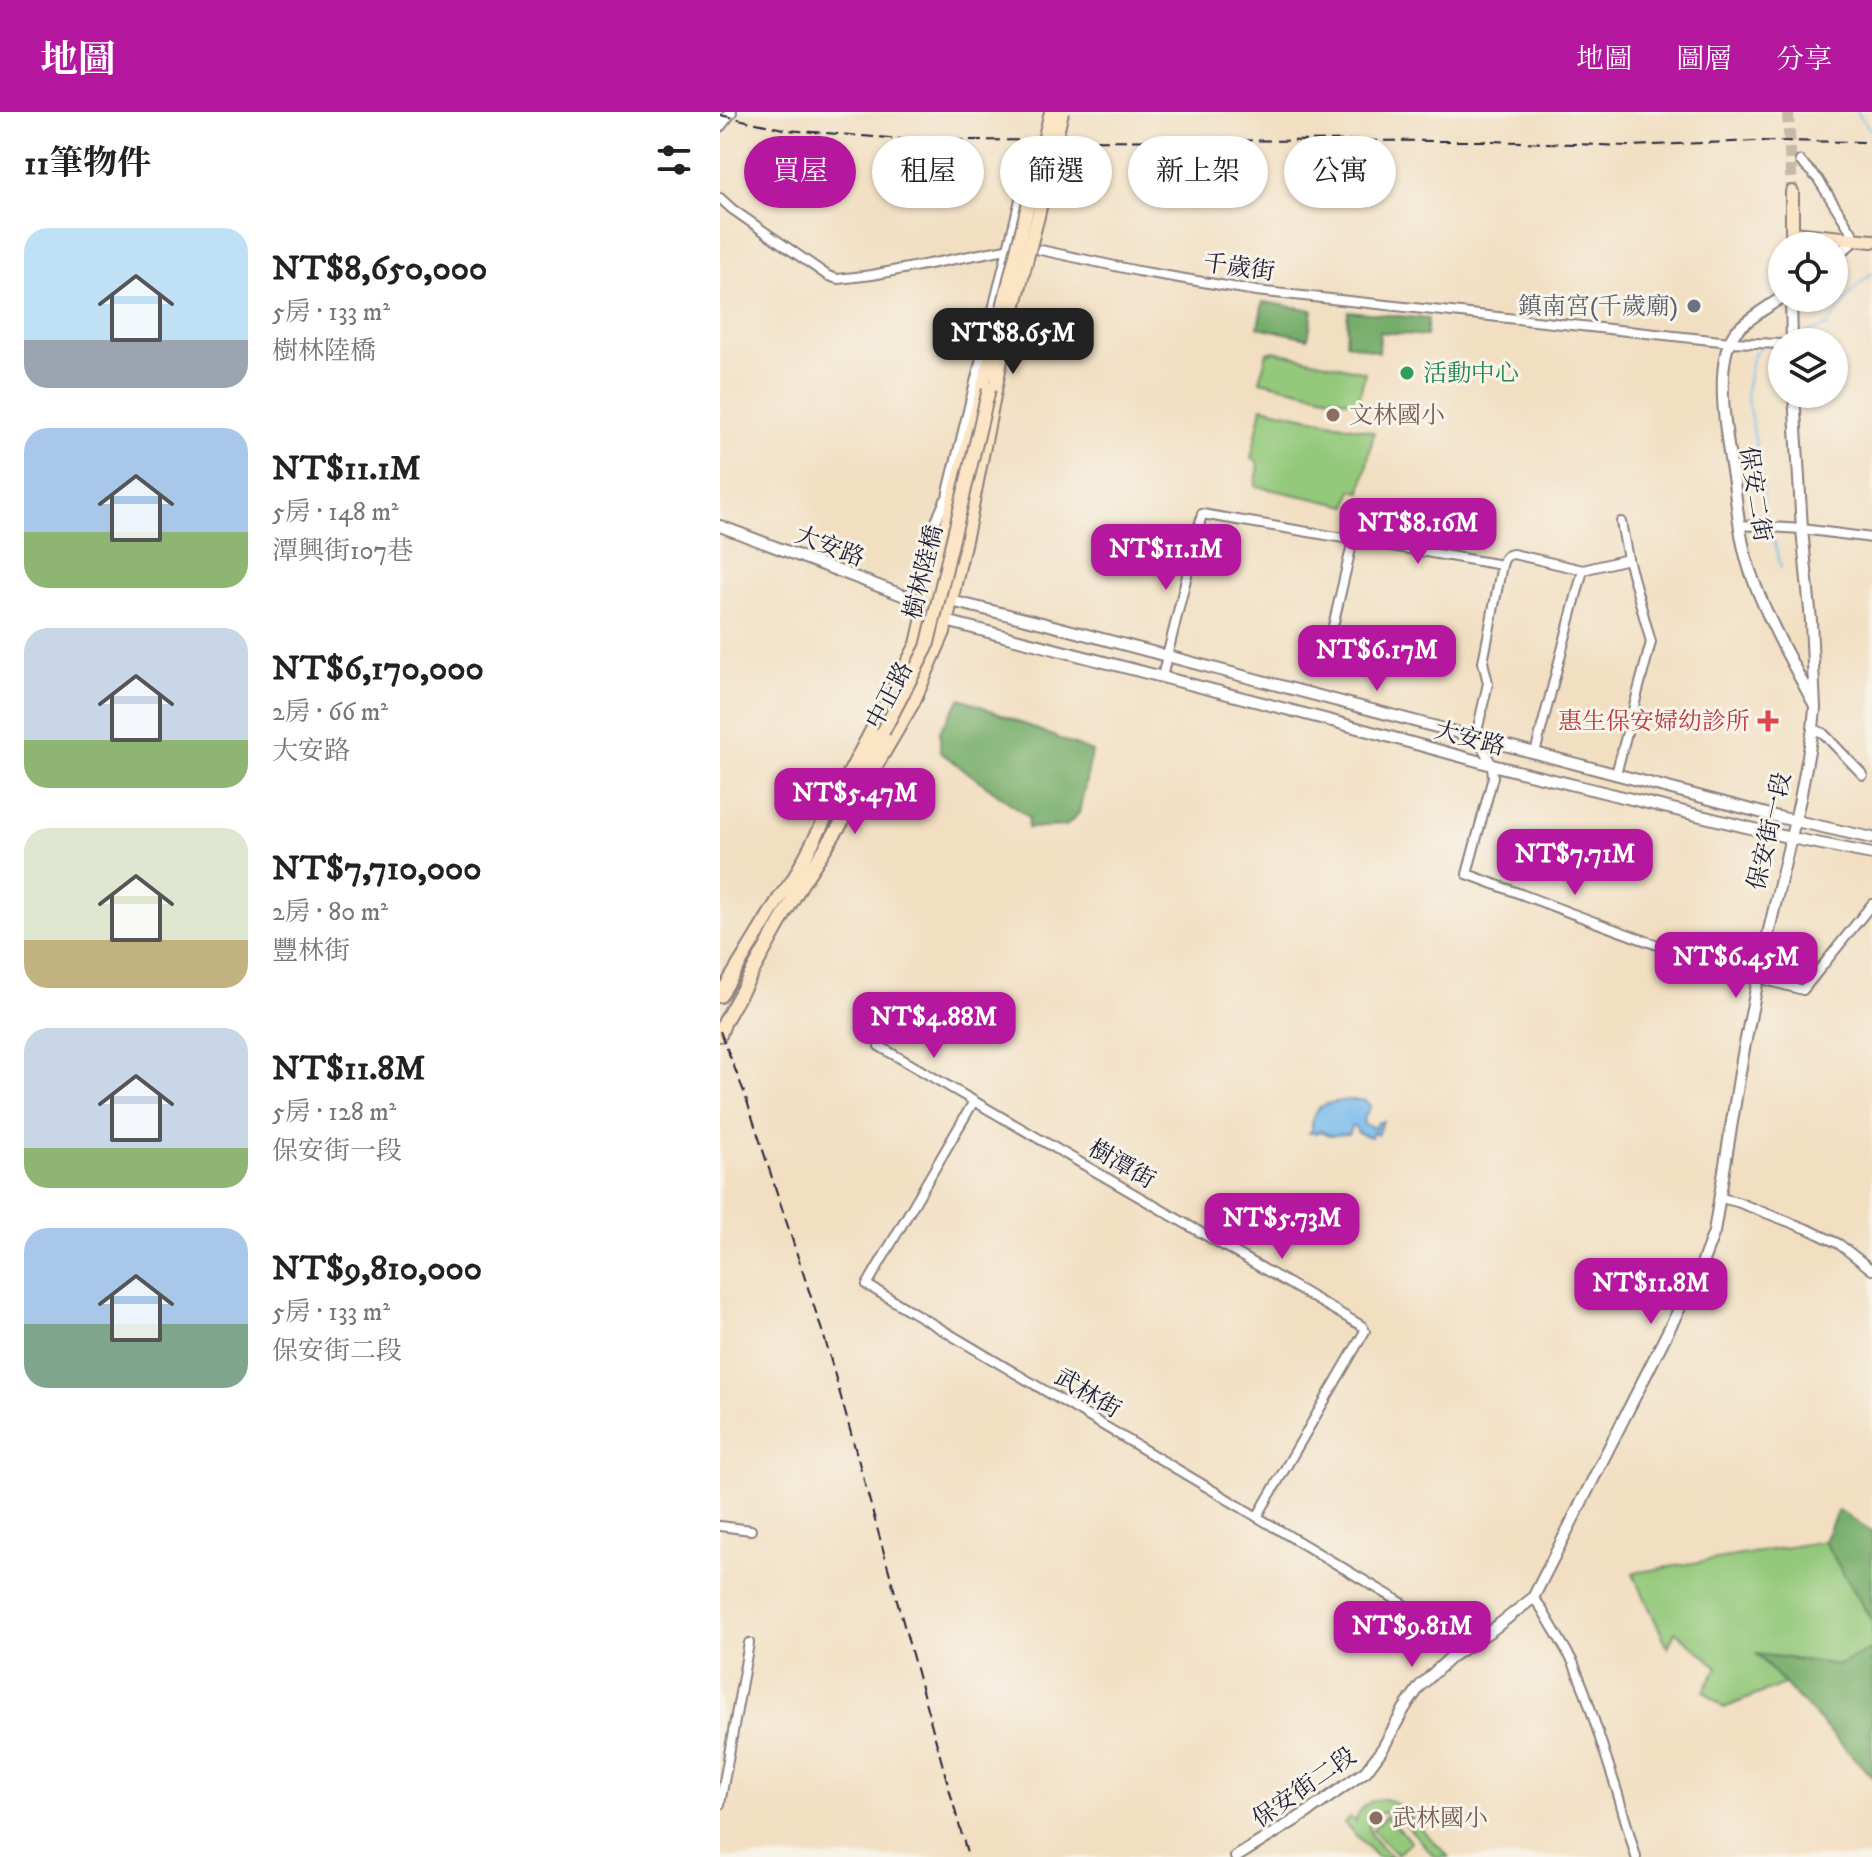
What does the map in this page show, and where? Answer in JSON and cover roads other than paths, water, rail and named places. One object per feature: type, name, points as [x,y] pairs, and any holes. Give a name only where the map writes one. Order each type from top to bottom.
[{"type":"main road","name":"樹林陸橋","points":[[797,882],[883,732],[927,647],[1051,112]]},
{"type":"main road","name":"樹林陸橋","points":[[940,551],[1038,216],[1062,112]]},
{"type":"main road","points":[[1792,192],[1792,232]]},
{"type":"main road","points":[[1848,239],[1872,241]]},
{"type":"main road","name":"樹林陸橋","points":[[968,527],[998,349]]},
{"type":"main road","name":"中正路","points":[[720,996],[780,897],[797,882],[852,807],[913,703],[944,632],[968,527]]},
{"type":"main road","name":"中正路","points":[[720,1035],[917,644],[940,551]]},
{"type":"street","points":[[720,126],[731,112]]},
{"type":"street","points":[[1800,161],[1818,179],[1856,239],[1848,246]]},
{"type":"street","name":"千歲街","points":[[720,198],[828,276],[838,279],[1006,249],[1036,249],[1256,291],[1768,344]]},
{"type":"street","points":[[940,551],[948,492],[1017,208]]},
{"type":"street","points":[[1730,342],[1735,331],[1768,307]]},
{"type":"street","name":"保安二街","points":[[1730,342],[1723,378],[1725,417],[1745,552],[1771,622],[1815,708]]},
{"type":"street","name":"保安街一段","points":[[1591,1484],[1701,1266],[1714,1232],[1734,1099],[1813,729],[1811,621],[1795,408]]},
{"type":"street","points":[[908,597],[917,581],[931,533],[948,492]]},
{"type":"street","points":[[1162,677],[1202,514],[1502,565]]},
{"type":"street","points":[[1616,774],[1651,642],[1621,522]]},
{"type":"street","points":[[1740,525],[1872,538]]},
{"type":"street","name":"大安路","points":[[720,526],[926,604],[946,621],[1492,765],[1791,838],[1872,854]]},
{"type":"street","points":[[1327,652],[1353,540]]},
{"type":"street","points":[[1628,559],[1583,570],[1513,554],[1504,558],[1483,662],[1488,683],[1476,736],[1492,765],[1493,777],[1467,874],[1688,956],[1803,990],[1872,904]]},
{"type":"street","points":[[1535,753],[1583,570]]},
{"type":"street","name":"大安路","points":[[926,604],[951,601],[1168,655],[1795,821],[1872,838]]},
{"type":"street","points":[[1813,729],[1823,733],[1863,775]]},
{"type":"street","name":"樹潭街","points":[[879,1046],[1362,1326],[1365,1331],[1257,1517]]},
{"type":"street","name":"武林街","points":[[974,1101],[867,1285],[1471,1644]]},
{"type":"street","points":[[1721,1198],[1810,1230],[1839,1244],[1872,1270]]},
{"type":"street","name":"保安街二段","points":[[1236,1857],[1366,1771],[1420,1686],[1445,1661],[1533,1598],[1591,1484]]},
{"type":"street","points":[[720,1526],[751,1530]]},
{"type":"street","points":[[1533,1598],[1573,1662],[1581,1682],[1636,1857]]},
{"type":"street","points":[[720,1804],[749,1643]]},
{"type":"water","points":[[1348,1100],[1363,1100],[1370,1105],[1363,1120],[1364,1124],[1375,1128],[1377,1123],[1383,1121],[1377,1135],[1373,1132],[1371,1137],[1358,1133],[1355,1126],[1348,1134],[1309,1133],[1317,1109]]},
{"type":"waterway","points":[[1857,112],[1872,132]]},
{"type":"waterway","points":[[1821,328],[1827,326],[1854,289],[1872,273]]},
{"type":"waterway","points":[[1763,346],[1752,358],[1746,392],[1769,524]]},
{"type":"waterway","points":[[1771,530],[1781,568]]},
{"type":"tunnel","points":[[1788,112],[1792,192]]},
{"type":"railway","points":[[720,115],[788,130],[913,140],[1493,141],[1628,146],[1755,141],[1872,142]]},
{"type":"railway","points":[[720,1031],[744,1092],[826,1343],[968,1857]]},
{"type":"place","name":"鎮南宮(千歲廟)","points":[[1694,306]]},
{"type":"place","name":"活動中心","points":[[1407,373]]},
{"type":"place","name":"文林國小","points":[[1333,415]]},
{"type":"place","name":"惠生保安婦幼診所","points":[[1768,721]]},
{"type":"place","name":"武林國小","points":[[1376,1818]]}]
